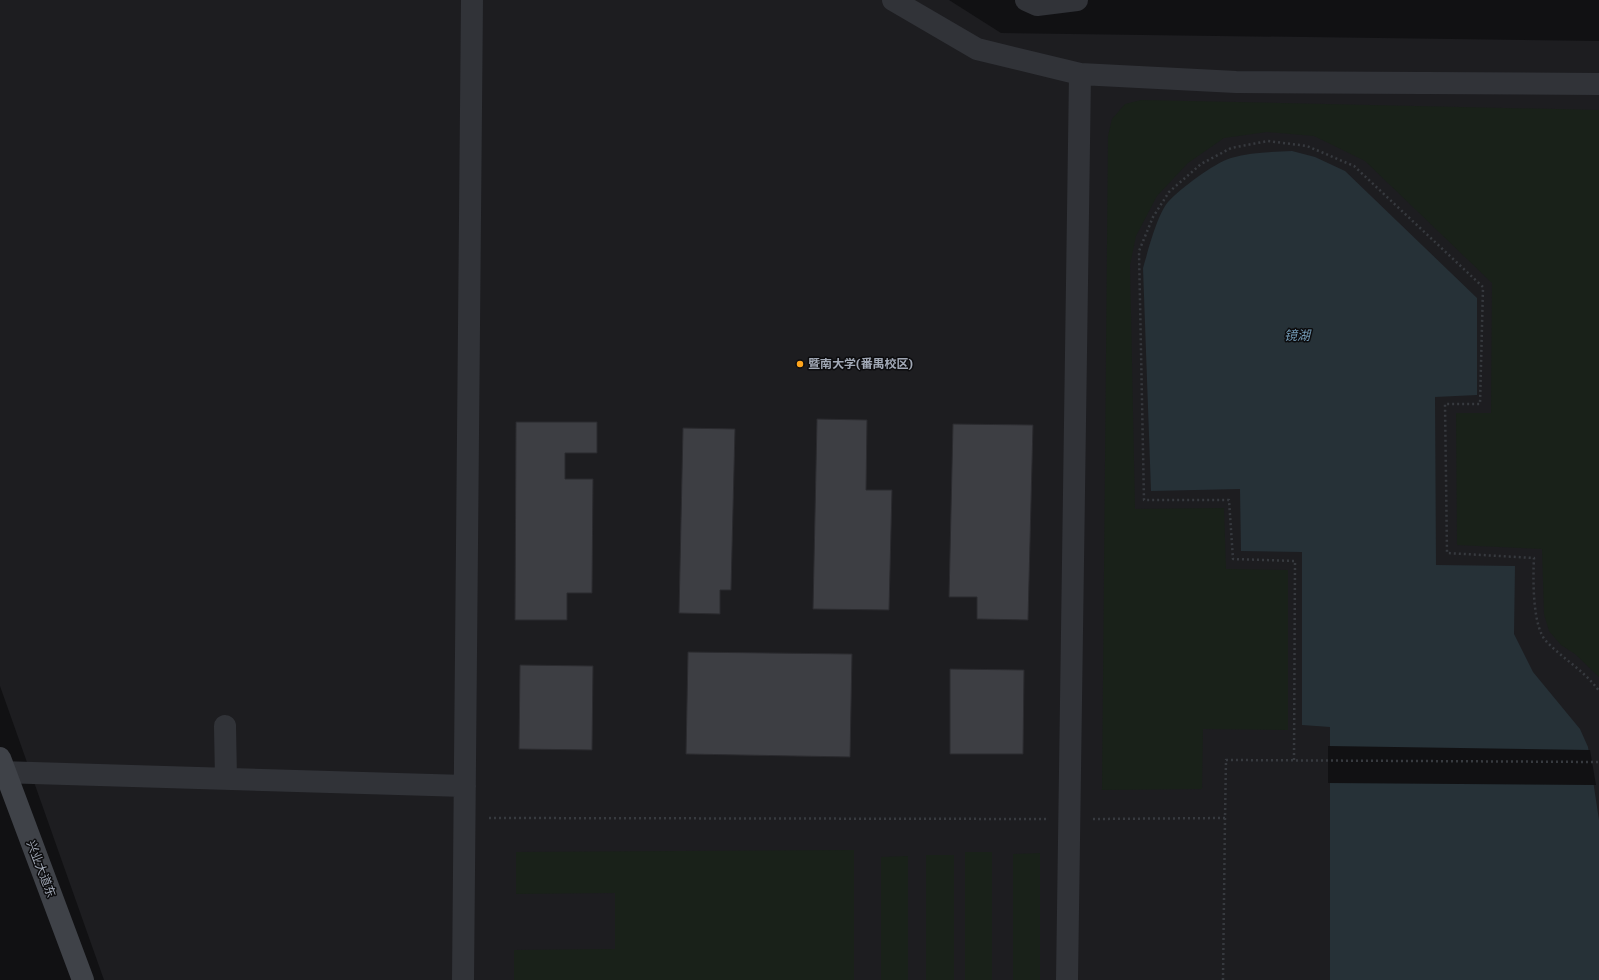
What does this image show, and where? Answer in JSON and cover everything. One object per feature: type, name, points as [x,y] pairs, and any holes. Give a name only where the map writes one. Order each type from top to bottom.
[{"type":"main road","name":"兴业大道东","points":[[2,767],[83,980]]},
{"type":"street","points":[[463,980],[472,0]]},
{"type":"street","points":[[893,0],[977,49],[1080,74],[1236,82],[1599,84]]},
{"type":"street","points":[[1026,0],[1037,5],[1077,0]]},
{"type":"street","points":[[1067,980],[1080,74]]},
{"type":"street","points":[[225,726],[226,779]]},
{"type":"street","points":[[2,767],[226,779],[465,786]]},
{"type":"path","points":[[1294,760],[1295,561],[1233,559],[1229,500],[1144,500],[1139,251],[1153,217],[1169,192],[1201,164],[1231,148],[1268,141],[1307,146],[1354,166],[1483,288],[1480,404],[1446,404],[1447,553],[1534,558],[1533,588],[1535,604],[1537,619],[1545,641],[1576,666],[1599,691]]},
{"type":"path","points":[[1224,980],[1226,760],[1599,762]]},
{"type":"path","points":[[465,818],[1225,818]]},
{"type":"shaded area","name":"暨南大学(番禺校区)","points":[[0,0],[949,0],[1001,33],[1599,41],[1599,980],[104,980],[0,686]]},
{"type":"shaded area","points":[[1141,100],[1599,110],[1599,677],[1575,654],[1561,645],[1549,631],[1544,614],[1542,549],[1457,545],[1456,413],[1491,413],[1492,283],[1365,161],[1314,136],[1267,132],[1224,138],[1188,163],[1157,196],[1136,236],[1130,265],[1135,509],[1224,508],[1226,569],[1288,570],[1288,730],[1203,729],[1202,789],[1102,790],[1108,136],[1112,119],[1125,104]]},
{"type":"shaded area","points":[[854,850],[854,980],[514,980],[514,950],[615,949],[615,893],[516,894],[516,852]]},
{"type":"shaded area","points":[[965,852],[992,852],[992,980],[965,980]]},
{"type":"shaded area","points":[[1040,853],[1040,980],[1013,980],[1013,854]]},
{"type":"shaded area","points":[[926,855],[954,855],[954,980],[926,980]]},
{"type":"shaded area","points":[[908,856],[908,980],[881,980],[881,857]]},
{"type":"water","name":"镜湖","points":[[1292,151],[1315,157],[1345,171],[1477,298],[1477,395],[1435,397],[1436,565],[1515,566],[1514,634],[1533,672],[1580,729],[1588,747],[1599,820],[1599,980],[1330,980],[1330,727],[1302,725],[1302,552],[1241,551],[1240,489],[1151,491],[1143,268],[1160,215],[1168,202],[1181,190],[1198,177],[1224,161],[1254,153]]},
{"type":"pier","points":[[1328,746],[1590,750],[1596,785],[1328,783]]},
{"type":"building","points":[[817,419],[867,420],[866,490],[892,490],[889,610],[813,609]]},
{"type":"building","points":[[516,422],[597,422],[597,453],[565,453],[565,479],[593,479],[592,593],[567,593],[567,620],[515,620]]},
{"type":"building","points":[[953,424],[1033,425],[1028,620],[977,619],[977,597],[949,597]]},
{"type":"building","points":[[683,428],[735,429],[731,590],[720,590],[720,614],[679,613]]},
{"type":"building","points":[[688,652],[852,654],[850,757],[686,754]]},
{"type":"building","points":[[520,665],[593,666],[592,750],[519,749]]},
{"type":"building","points":[[950,669],[1024,670],[1023,754],[950,754]]},
{"type":"place","name":"暨南大学(番禺校区)","points":[[800,364]]}]
